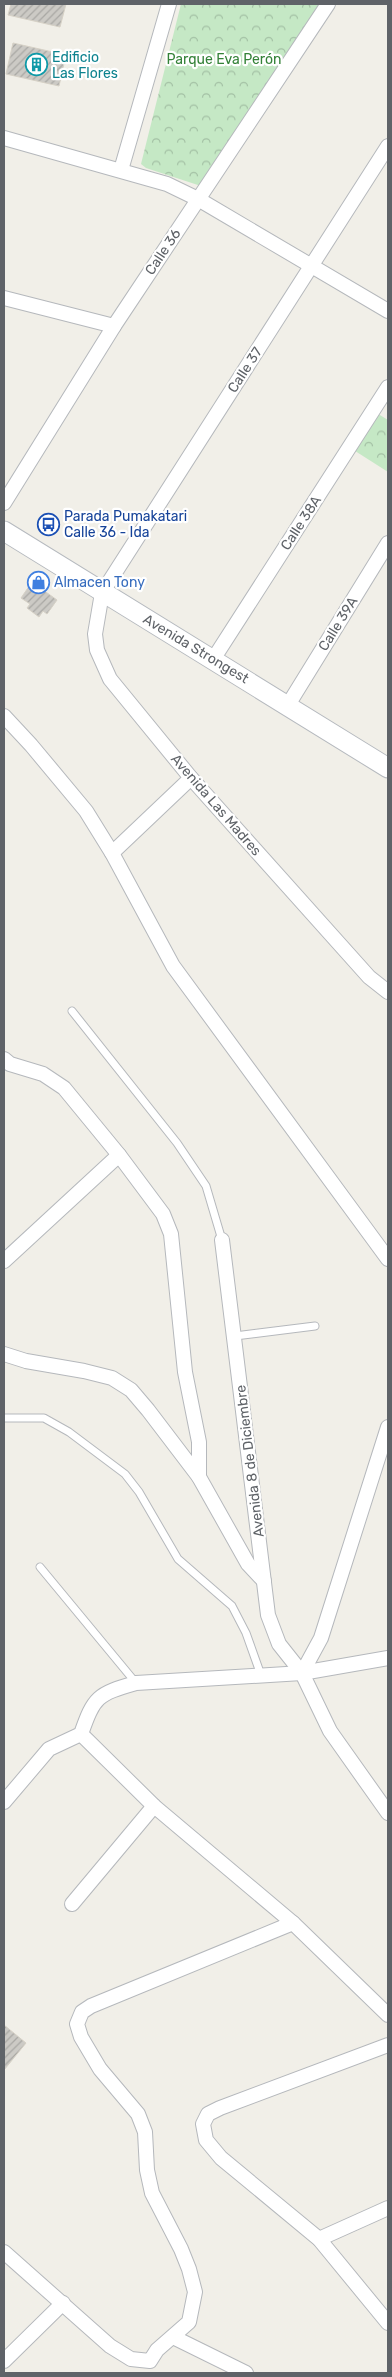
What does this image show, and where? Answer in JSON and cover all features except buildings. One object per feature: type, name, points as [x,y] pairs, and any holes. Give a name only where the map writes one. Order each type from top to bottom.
[{"type":"main road","name":"Avenida Strongest","points":[[4,531],[102,593],[214,658],[388,768]]},
{"type":"street","points":[[121,170],[169,4]]},
{"type":"street","name":"Calle 36","points":[[4,503],[114,326],[328,4]]},
{"type":"street","points":[[4,138],[167,184],[198,199],[388,311]]},
{"type":"street","name":"Calle 37","points":[[102,593],[388,146]]},
{"type":"street","points":[[4,298],[114,326]]},
{"type":"street","name":"Calle 38A","points":[[214,658],[388,387]]},
{"type":"street","name":"Calle 39A","points":[[288,705],[388,543]]},
{"type":"street","name":"Avenida Las Madres","points":[[102,593],[95,634],[97,650],[110,679],[191,778],[369,977],[388,992]]},
{"type":"street","points":[[4,716],[86,811],[112,853],[173,966],[388,1259]]},
{"type":"street","points":[[112,853],[191,778]]},
{"type":"street","points":[[6,1065],[43,1074],[64,1088],[119,1155],[162,1214],[171,1234],[185,1372],[199,1442],[199,1477]]},
{"type":"street","points":[[4,1261],[119,1155]]},
{"type":"street","name":"Avenida 8 de Diciembre","points":[[222,1240],[268,1615],[279,1644],[302,1673],[330,1731],[388,1813]]},
{"type":"street","points":[[4,1354],[112,1378],[131,1390],[199,1477],[248,1564],[264,1581]]},
{"type":"street","points":[[302,1673],[321,1638],[388,1427]]},
{"type":"street","points":[[4,1802],[48,1748],[81,1734],[91,1705],[110,1690],[136,1684],[302,1673],[388,1658]]},
{"type":"street","points":[[81,1734],[154,1806],[293,1923],[388,2014]]},
{"type":"street","points":[[72,1904],[154,1806]]},
{"type":"street","points":[[4,2252],[110,2346],[147,2367],[157,2350],[188,2322],[195,2292],[189,2269],[152,2193],[145,2132],[138,2114],[100,2070],[81,2037],[77,2024],[82,2012],[91,2006],[293,1923]]},
{"type":"street","points":[[388,2045],[220,2108],[208,2114],[203,2124],[206,2140],[221,2158],[319,2239],[388,2323]]},
{"type":"street","points":[[319,2239],[388,2208]]},
{"type":"street","points":[[4,2361],[63,2303]]},
{"type":"street","points":[[173,2337],[246,2373]]},
{"type":"lane","points":[[72,1011],[177,1143],[206,1186],[222,1240]]},
{"type":"lane","points":[[235,1336],[315,1326]]},
{"type":"lane","points":[[4,1418],[44,1418],[69,1432],[125,1474],[139,1492],[178,1559],[232,1606],[246,1633],[261,1676]]},
{"type":"lane","points":[[40,1567],[136,1684]]},
{"type":"green space","name":"Parque Eva Perón","points":[[181,4],[322,4],[207,188],[146,168],[141,164]]},
{"type":"green space","points":[[375,412],[388,420],[388,472],[352,449]]},
{"type":"place","name":"Edificio Las Flores","points":[[36,65]]},
{"type":"place","name":"Parada Pumakatari Calle 36 - Ida","points":[[48,524]]},
{"type":"place","name":"Almacen Tony","points":[[38,582]]}]
